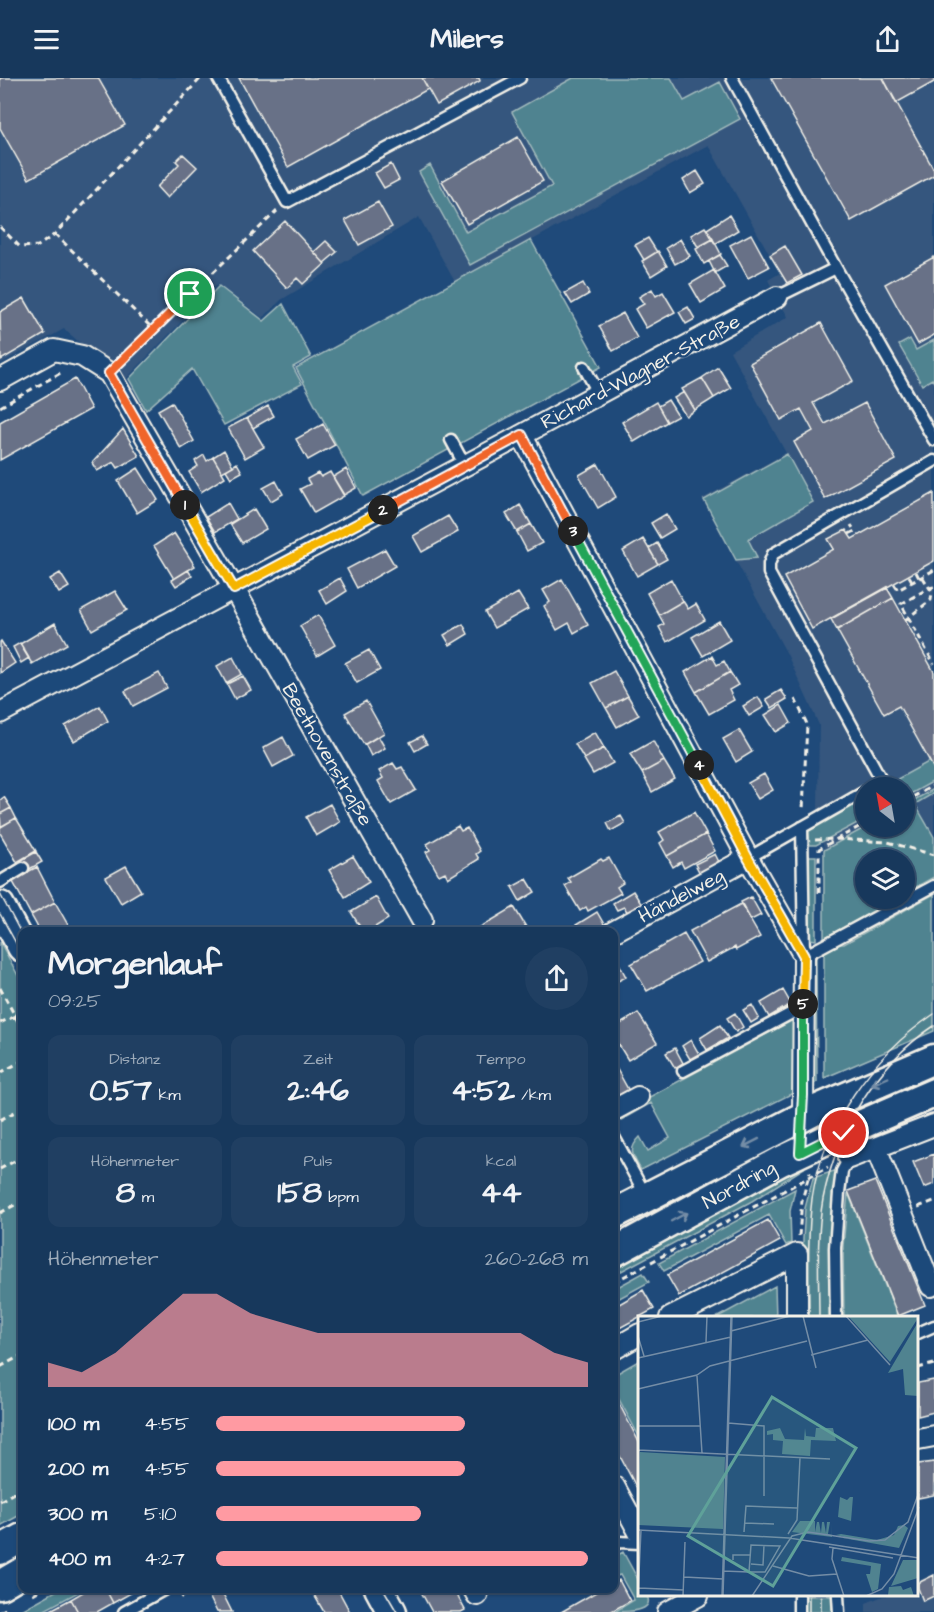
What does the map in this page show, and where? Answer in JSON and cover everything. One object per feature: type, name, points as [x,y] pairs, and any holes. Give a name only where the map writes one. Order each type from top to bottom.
[{"type":"main road","points":[[0,906],[18,939]]},
{"type":"main road","name":"Nordring","points":[[618,1212],[803,1116],[934,1059]]},
{"type":"main road","name":"Nordring","points":[[618,1250],[830,1138],[934,1093]]},
{"type":"main road","points":[[800,1153],[803,1116]]},
{"type":"main road","points":[[0,1550],[18,1540]]},
{"type":"main road","points":[[0,1585],[18,1574]]},
{"type":"main road","points":[[382,1593],[392,1612]]},
{"type":"street","name":"Richard-Wagner-Straße","points":[[0,713],[777,297]]},
{"type":"street","points":[[0,380],[54,350],[82,356],[109,373]]},
{"type":"street","name":"Beethovenstraße","points":[[109,373],[422,920]]},
{"type":"street","points":[[522,435],[748,858],[804,956],[803,1116]]},
{"type":"street","name":"Händelweg","points":[[618,929],[748,858]]},
{"type":"street","points":[[618,1108],[638,1097]]},
{"type":"street","points":[[849,1158],[934,1125]]},
{"type":"street","points":[[876,1148],[931,1286]]},
{"type":"street","points":[[674,1316],[797,1254],[797,1316]]},
{"type":"street","points":[[618,1347],[638,1335]]},
{"type":"street","points":[[919,1439],[934,1436]]},
{"type":"street","points":[[618,1493],[638,1530]]},
{"type":"street","points":[[661,1597],[668,1612],[696,1597]]},
{"type":"lane","points":[[218,78],[287,201],[520,78]]},
{"type":"lane","points":[[732,78],[934,440]]},
{"type":"lane","name":"Richard-Wagner-Straße","points":[[777,297],[836,268]]},
{"type":"lane","points":[[584,367],[599,394]]},
{"type":"lane","points":[[451,440],[465,466]]},
{"type":"lane","points":[[880,777],[769,573],[769,564],[773,554],[934,461]]},
{"type":"lane","points":[[748,858],[855,797]]},
{"type":"lane","points":[[802,827],[804,956],[934,886]]},
{"type":"lane","points":[[0,882],[23,868]]},
{"type":"lane","points":[[683,1071],[803,1007]]},
{"type":"lane","points":[[618,1144],[646,1196]]},
{"type":"lane","points":[[836,1316],[835,1248],[839,1193],[842,1172],[849,1158]]},
{"type":"lane","points":[[919,1333],[934,1326]]},
{"type":"lane","points":[[618,1543],[638,1543]]},
{"type":"lane","points":[[124,1612],[158,1593]]},
{"type":"lane","points":[[838,1597],[839,1612]]},
{"type":"path","points":[[0,227],[20,247],[38,246],[55,234],[201,78]]},
{"type":"path","points":[[109,373],[287,201]]},
{"type":"path","points":[[55,234],[153,330]]},
{"type":"path","points":[[0,407],[86,359]]},
{"type":"path","points":[[894,584],[898,590],[934,570]]},
{"type":"path","points":[[907,619],[931,600],[932,588],[915,572]]},
{"type":"path","points":[[909,576],[912,581]]},
{"type":"path","points":[[932,588],[901,604],[907,619],[934,664]]},
{"type":"path","points":[[795,699],[807,724],[802,827]]},
{"type":"path","points":[[915,796],[934,785]]},
{"type":"path","points":[[802,841],[837,839],[888,842],[934,855]]},
{"type":"path","points":[[0,988],[18,1022]]},
{"type":"path","points":[[15,1016],[18,1011]]},
{"type":"path","points":[[0,1023],[18,1015]]},
{"type":"path","points":[[0,1073],[18,1063]]},
{"type":"path","points":[[0,1120],[18,1110]]},
{"type":"path","points":[[0,1169],[18,1159]]},
{"type":"path","points":[[618,1280],[809,1177],[802,1200],[797,1254]]},
{"type":"path","points":[[0,1213],[18,1203]]},
{"type":"path","points":[[0,1367],[18,1357]]},
{"type":"path","points":[[919,1368],[934,1364]]},
{"type":"path","points":[[0,1501],[18,1490]]},
{"type":"shaded area","points":[[0,78],[934,78],[934,1009],[824,1078],[824,850],[818,809],[819,725],[787,654],[702,499],[786,453],[730,351],[788,317],[768,280],[780,273],[708,145],[455,282],[419,217],[281,300],[263,318],[218,284],[124,381],[64,329],[0,364]]},
{"type":"shaded area","points":[[934,1574],[934,1612],[866,1612],[866,1603],[881,1597],[919,1597],[919,1581]]},
{"type":"green space","points":[[573,78],[671,78],[684,101],[720,82],[740,119],[470,265],[419,172],[430,165],[466,232],[552,186],[512,112]]},
{"type":"green space","points":[[531,240],[601,367],[363,496],[296,368]]},
{"type":"green space","points":[[219,286],[264,321],[283,304],[311,357],[293,367],[302,384],[224,425],[192,369],[146,410],[129,379]]},
{"type":"green space","points":[[910,339],[916,350],[934,340],[934,382],[932,379],[922,385],[899,345]]},
{"type":"green space","points":[[787,454],[813,502],[748,539],[757,558],[736,560],[704,500]]},
{"type":"green space","points":[[930,761],[934,769],[934,781],[915,791],[915,777],[901,777]]},
{"type":"green space","points":[[934,789],[934,793],[915,804],[915,799]]},
{"type":"green space","points":[[855,804],[855,824],[816,845],[810,845],[808,830]]},
{"type":"green space","points":[[915,804],[934,837],[934,877],[915,887],[915,849],[855,849],[855,909],[877,909],[824,938],[824,850],[855,833],[855,837],[915,837]]},
{"type":"green space","points":[[809,856],[816,856],[816,940],[809,939]]},
{"type":"green space","points":[[934,894],[934,1031],[824,1078],[824,951],[836,944],[844,944],[907,909],[915,909],[915,905]]},
{"type":"green space","points":[[0,942],[18,976],[18,1516],[0,1526]]},
{"type":"green space","points":[[816,958],[817,1082],[811,1085],[812,964]]},
{"type":"green space","points":[[795,1019],[795,1092],[641,1170],[632,1149],[640,1137],[648,1151],[670,1138],[651,1103],[618,1122],[618,1114]]},
{"type":"green space","points":[[800,1164],[804,1168],[752,1201],[618,1273],[618,1261]]},
{"type":"green space","points":[[837,1170],[831,1316],[803,1316],[805,1208],[813,1178]]},
{"type":"green space","points":[[795,1189],[790,1211],[791,1243],[786,1245],[769,1215],[664,1271],[659,1263]]},
{"type":"green space","points":[[848,1193],[897,1316],[844,1316],[843,1246]]},
{"type":"green space","points":[[643,1273],[649,1282],[618,1299],[618,1287]]},
{"type":"green space","points":[[775,1286],[776,1316],[720,1316]]},
{"type":"green space","points":[[638,1361],[638,1434],[618,1397],[618,1373]]},
{"type":"green space","points":[[623,1552],[638,1579],[638,1597],[647,1597],[647,1605],[644,1608],[614,1612],[634,1600],[620,1575],[618,1576],[618,1555]]},
{"type":"green space","points":[[52,1593],[77,1593],[41,1612],[18,1612]]},
{"type":"green space","points":[[804,1597],[832,1597],[832,1612],[804,1612]]},
{"type":"building","points":[[0,78],[98,78],[125,125],[29,179],[0,128]]},
{"type":"building","points":[[239,78],[422,78],[428,89],[288,167]]},
{"type":"building","points":[[422,78],[479,78],[480,81],[437,105]]},
{"type":"building","points":[[771,78],[883,78],[934,170],[934,175],[851,221]]},
{"type":"building","points":[[883,78],[934,78],[934,82],[896,103]]},
{"type":"building","points":[[518,137],[543,181],[467,224],[442,181]]},
{"type":"building","points":[[183,154],[197,167],[167,198],[157,187],[179,164],[176,161]]},
{"type":"building","points":[[391,164],[399,180],[384,188],[375,173]]},
{"type":"building","points":[[697,171],[705,184],[690,193],[683,180]]},
{"type":"building","points":[[378,202],[392,227],[359,245],[345,220]]},
{"type":"building","points":[[729,215],[738,230],[715,244],[707,229]]},
{"type":"building","points":[[285,221],[325,264],[303,284],[297,278],[287,288],[253,251]]},
{"type":"building","points":[[705,227],[713,239],[698,247],[691,235]]},
{"type":"building","points":[[751,234],[769,267],[748,278],[730,245]]},
{"type":"building","points":[[648,238],[657,252],[644,260],[635,245]]},
{"type":"building","points":[[680,239],[690,256],[675,264],[666,248]]},
{"type":"building","points":[[713,239],[721,254],[704,264],[696,249]]},
{"type":"building","points":[[326,241],[337,252],[324,263],[314,252]]},
{"type":"building","points":[[785,246],[802,275],[787,283],[770,255]]},
{"type":"building","points":[[658,251],[667,266],[651,276],[642,261]]},
{"type":"building","points":[[720,255],[727,266],[715,273],[709,261]]},
{"type":"building","points":[[934,257],[934,335],[918,344],[885,284]]},
{"type":"building","points":[[714,270],[725,289],[701,303],[690,284]]},
{"type":"building","points":[[583,283],[589,294],[572,304],[565,293]]},
{"type":"building","points":[[652,289],[656,296],[663,292],[675,312],[646,328],[635,309],[644,304],[639,297]]},
{"type":"building","points":[[24,298],[45,334],[1,360],[0,312]]},
{"type":"building","points":[[688,307],[695,319],[686,324],[679,312]]},
{"type":"building","points":[[623,313],[637,338],[613,351],[599,326]]},
{"type":"building","points":[[821,323],[853,381],[813,403],[825,424],[865,403],[896,460],[825,499],[794,442],[813,431],[801,409],[781,420],[750,363]]},
{"type":"building","points":[[718,367],[731,388],[714,398],[702,378]]},
{"type":"building","points":[[702,378],[714,398],[695,410],[682,389]]},
{"type":"building","points":[[75,379],[91,409],[0,460],[0,422]]},
{"type":"building","points":[[684,392],[695,410],[686,416],[674,398]]},
{"type":"building","points":[[668,400],[678,416],[667,422],[658,406]]},
{"type":"building","points":[[172,402],[194,441],[181,449],[158,410]]},
{"type":"building","points":[[656,402],[667,422],[634,442],[622,422]]},
{"type":"building","points":[[268,406],[274,416],[253,428],[247,418]]},
{"type":"building","points":[[247,418],[264,447],[245,458],[228,428]]},
{"type":"building","points":[[323,424],[335,445],[308,460],[296,439]]},
{"type":"building","points":[[123,429],[139,456],[118,468],[114,462],[97,471],[92,463]]},
{"type":"building","points":[[224,450],[233,466],[222,472],[213,457]]},
{"type":"building","points":[[204,455],[207,461],[213,457],[225,477],[201,492],[189,472],[198,466],[195,461]]},
{"type":"building","points":[[237,463],[242,472],[231,478],[226,470]]},
{"type":"building","points":[[598,464],[616,497],[598,508],[579,475]]},
{"type":"building","points":[[138,468],[158,500],[137,513],[118,481]]},
{"type":"building","points":[[346,469],[356,488],[344,495],[333,477]]},
{"type":"building","points":[[330,472],[344,496],[314,513],[300,489],[310,484],[307,479],[318,473],[321,477]]},
{"type":"building","points":[[276,481],[283,494],[271,501],[263,488]]},
{"type":"building","points":[[934,493],[934,561],[812,629],[784,577],[834,549],[828,539],[846,530],[852,539]]},
{"type":"building","points":[[228,503],[237,519],[215,532],[206,517]]},
{"type":"building","points":[[520,505],[531,524],[517,532],[506,514]]},
{"type":"building","points":[[254,509],[266,529],[242,543],[230,524]]},
{"type":"building","points":[[666,514],[675,529],[660,538],[651,523]]},
{"type":"building","points":[[448,516],[458,532],[422,552],[413,536]]},
{"type":"building","points":[[531,524],[542,543],[527,551],[517,532]]},
{"type":"building","points":[[174,533],[195,566],[174,579],[154,546]]},
{"type":"building","points":[[643,539],[658,564],[637,576],[623,551]]},
{"type":"building","points":[[657,543],[667,559],[658,564],[649,548]]},
{"type":"building","points":[[385,549],[395,566],[357,588],[347,569]]},
{"type":"building","points":[[188,570],[192,576],[176,586],[172,580]]},
{"type":"building","points":[[60,573],[69,587],[59,593],[50,579]]},
{"type":"building","points":[[340,578],[347,591],[327,604],[319,590]]},
{"type":"building","points":[[562,579],[588,625],[574,633],[569,623],[557,630],[544,606],[550,602],[543,590]]},
{"type":"building","points":[[671,579],[683,601],[659,615],[647,593]]},
{"type":"building","points":[[887,588],[893,598],[837,630],[831,619]]},
{"type":"building","points":[[115,591],[127,610],[92,630],[81,610]]},
{"type":"building","points":[[518,593],[528,609],[494,628],[485,612]]},
{"type":"building","points":[[893,598],[934,672],[934,769],[899,706],[884,714],[837,630]]},
{"type":"building","points":[[683,601],[688,609],[696,604],[705,620],[667,642],[659,627],[664,624],[659,615]]},
{"type":"building","points":[[318,615],[335,645],[317,656],[300,626]]},
{"type":"building","points":[[719,621],[730,640],[703,656],[692,637]]},
{"type":"building","points":[[55,623],[67,644],[32,664],[20,644]]},
{"type":"building","points":[[463,624],[468,634],[450,645],[444,635]]},
{"type":"building","points":[[0,642],[15,663],[0,673]]},
{"type":"building","points":[[20,643],[29,658],[21,663],[13,647]]},
{"type":"building","points":[[369,650],[380,670],[357,683],[345,663]]},
{"type":"building","points":[[712,656],[717,665],[724,661],[730,672],[696,692],[685,672]]},
{"type":"building","points":[[233,657],[242,674],[226,683],[217,666]]},
{"type":"building","points":[[614,671],[628,696],[606,708],[592,683]]},
{"type":"building","points":[[730,672],[738,685],[729,690],[734,700],[709,714],[696,692]]},
{"type":"building","points":[[159,673],[167,688],[133,706],[125,691]]},
{"type":"building","points":[[243,676],[251,690],[235,699],[227,684]]},
{"type":"building","points":[[781,690],[787,699],[772,708],[766,699]]},
{"type":"building","points":[[628,696],[639,715],[617,727],[606,708]]},
{"type":"building","points":[[758,697],[764,707],[749,716],[743,706]]},
{"type":"building","points":[[366,701],[384,733],[364,745],[345,713]]},
{"type":"building","points":[[781,705],[791,723],[776,732],[765,715]]},
{"type":"building","points":[[100,706],[108,721],[74,741],[65,726]]},
{"type":"building","points":[[739,730],[752,752],[736,762],[723,739]]},
{"type":"building","points":[[595,732],[604,748],[584,759],[575,744]]},
{"type":"building","points":[[378,736],[385,748],[371,756],[365,744]]},
{"type":"building","points":[[422,736],[427,744],[415,751],[410,742]]},
{"type":"building","points":[[283,737],[293,756],[273,767],[263,748]]},
{"type":"building","points":[[653,741],[664,761],[642,773],[630,754]]},
{"type":"building","points":[[604,748],[613,763],[593,774],[584,759]]},
{"type":"building","points":[[664,761],[675,779],[652,792],[642,773]]},
{"type":"building","points":[[393,763],[397,769],[402,767],[416,790],[391,804],[378,781],[383,778],[379,771]]},
{"type":"building","points":[[764,774],[773,790],[758,799],[748,783]]},
{"type":"building","points":[[4,797],[11,808],[0,814],[0,800]]},
{"type":"building","points":[[330,804],[340,822],[316,836],[306,817]]},
{"type":"building","points":[[11,808],[16,818],[1,827],[0,814]]},
{"type":"building","points":[[694,812],[706,834],[667,856],[660,843],[664,840],[659,832]]},
{"type":"building","points":[[621,816],[625,823],[611,831],[607,823]]},
{"type":"building","points":[[16,818],[36,851],[17,862],[0,833],[0,827]]},
{"type":"building","points":[[458,826],[461,831],[467,828],[480,851],[476,854],[479,859],[448,878],[445,872],[439,875],[426,852],[430,850],[427,844]]},
{"type":"building","points":[[706,834],[715,851],[684,868],[681,862],[673,867],[667,856]]},
{"type":"building","points":[[36,852],[42,862],[26,871],[20,861]]},
{"type":"building","points":[[715,854],[722,868],[703,879],[695,864]]},
{"type":"building","points":[[353,856],[369,882],[345,897],[329,870]]},
{"type":"building","points":[[609,858],[623,883],[617,887],[621,893],[588,911],[586,907],[580,911],[565,886],[571,882],[568,878],[601,859],[603,861]]},
{"type":"building","points":[[126,866],[141,891],[121,903],[106,877]]},
{"type":"building","points":[[37,867],[55,902],[31,915],[12,880]]},
{"type":"building","points":[[527,879],[535,892],[520,901],[512,887]]},
{"type":"building","points":[[633,891],[642,905],[628,913],[624,907],[617,910],[613,903]]},
{"type":"building","points":[[376,897],[388,919],[375,927],[360,927],[351,912]]},
{"type":"building","points":[[751,897],[761,915],[751,920],[741,902]]},
{"type":"building","points":[[55,902],[69,927],[37,927],[31,915]]},
{"type":"building","points":[[741,904],[760,937],[707,962],[690,931]]},
{"type":"building","points":[[514,907],[526,927],[480,927]]},
{"type":"building","points":[[597,912],[605,926],[577,927],[576,925]]},
{"type":"building","points":[[684,934],[700,962],[647,991],[631,964]]},
{"type":"building","points":[[618,962],[626,977],[618,981]]},
{"type":"building","points":[[783,990],[791,1004],[769,1017],[761,1003]]},
{"type":"building","points":[[752,1005],[759,1018],[751,1023],[743,1010]]},
{"type":"building","points":[[638,1013],[657,1043],[628,1060],[618,1044],[618,1026]]},
{"type":"building","points":[[735,1013],[743,1027],[736,1032],[727,1018]]},
{"type":"building","points":[[720,1025],[728,1038],[707,1050],[700,1038]]},
{"type":"building","points":[[691,1040],[699,1054],[690,1059],[682,1046]]},
{"type":"building","points":[[675,1048],[683,1063],[675,1068],[666,1053]]},
{"type":"building","points":[[618,1071],[629,1091],[618,1097]]},
{"type":"building","points":[[934,1154],[934,1184],[924,1188],[913,1162]]},
{"type":"building","points":[[875,1181],[925,1305],[898,1316],[848,1191]]},
{"type":"building","points":[[768,1220],[780,1241],[679,1296],[667,1275]]},
{"type":"building","points":[[643,1290],[654,1309],[618,1329],[618,1305]]},
{"type":"building","points":[[934,1380],[934,1412],[919,1416],[919,1383]]},
{"type":"building","points":[[618,1402],[638,1440],[638,1490],[618,1453]]},
{"type":"building","points":[[934,1462],[934,1495],[919,1498],[919,1464]]},
{"type":"building","points":[[934,1575],[934,1596],[923,1601],[919,1582]]},
{"type":"building","points":[[618,1581],[630,1601],[610,1612],[561,1612],[594,1593],[618,1593]]},
{"type":"building","points":[[81,1593],[108,1593],[113,1603],[97,1612],[78,1612],[71,1599]]},
{"type":"building","points":[[108,1593],[131,1593],[113,1603]]},
{"type":"building","points":[[208,1593],[222,1593],[232,1612],[217,1612]]},
{"type":"building","points":[[313,1593],[340,1593],[350,1612],[324,1612]]},
{"type":"building","points":[[422,1593],[456,1593],[465,1610],[461,1612],[432,1612]]},
{"type":"building","points":[[71,1599],[78,1612],[47,1612]]},
{"type":"tram line","points":[[0,894],[18,928]]},
{"type":"tram line","points":[[0,914],[18,947]]},
{"type":"tram line","points":[[809,1316],[810,1214],[818,1171],[827,1144],[854,1094],[871,1071],[890,1050],[934,1014]]},
{"type":"tram line","points":[[819,1316],[819,1229],[829,1173],[838,1148],[862,1101],[877,1080],[894,1060],[934,1026]]},
{"type":"tram line","points":[[386,1593],[397,1612]]},
{"type":"tram line","points":[[809,1597],[809,1612]]},
{"type":"tram line","points":[[821,1597],[821,1612]]},
{"type":"route","points":[[190,294],[109,373],[234,589],[522,435],[748,858],[804,956],[803,1116],[800,1153],[844,1133]]}]
